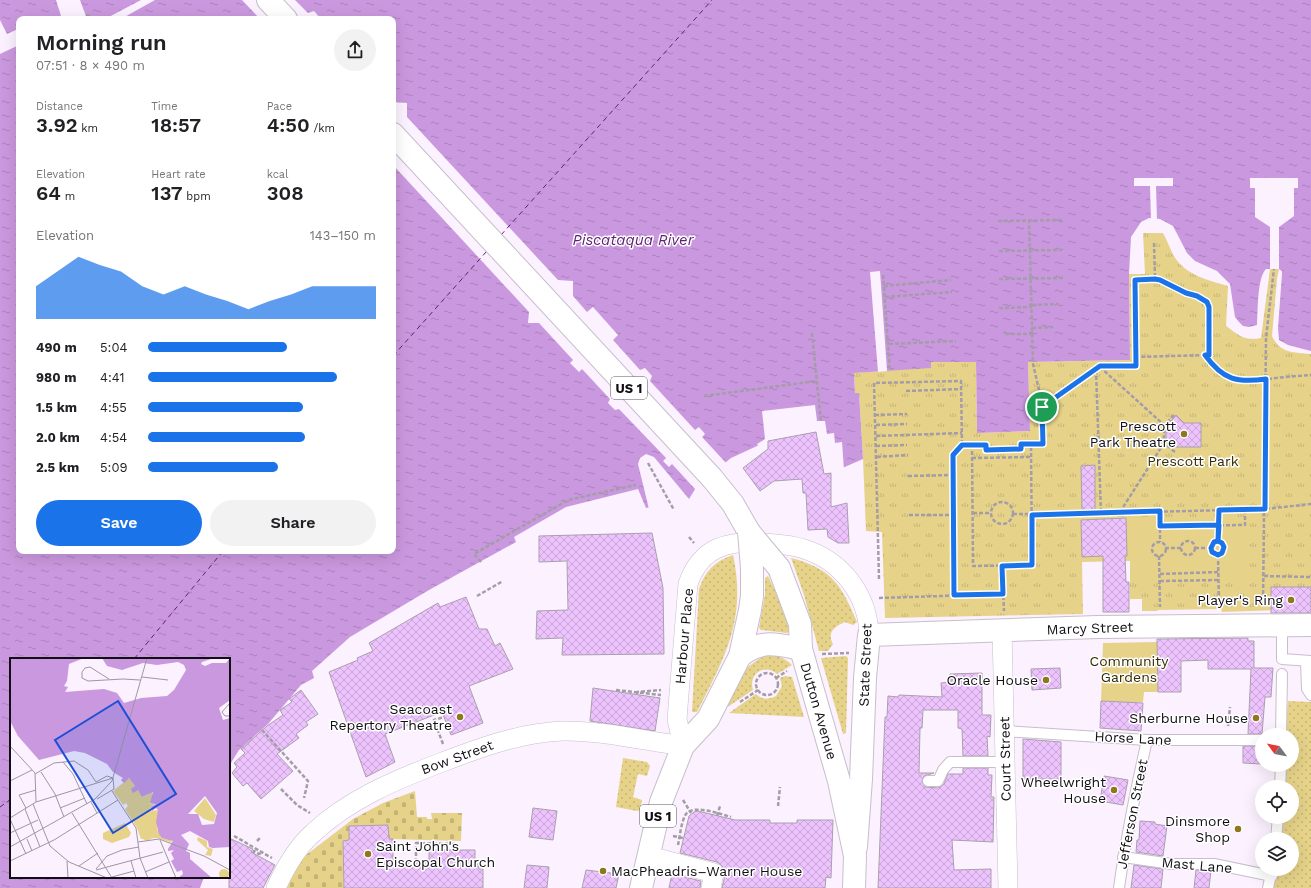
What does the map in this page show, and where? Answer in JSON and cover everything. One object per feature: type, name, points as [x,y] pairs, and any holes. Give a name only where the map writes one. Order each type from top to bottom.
[{"type":"main road","points":[[268,0],[283,16]]},
{"type":"main road","name":"US 1","points":[[396,137],[712,478],[733,504],[749,532],[752,568],[752,596],[740,656],[708,719],[683,746],[661,802],[641,888]]},
{"type":"main road","name":"Dutton Avenue","points":[[749,532],[779,568],[800,624],[801,649],[839,781],[855,856]]},
{"type":"main road","name":"Marcy Street","points":[[869,635],[1003,625],[1098,627],[1311,625]]},
{"type":"main road","name":"State Street","points":[[854,888],[861,779],[865,678],[869,635]]},
{"type":"main road","points":[[740,656],[753,648],[767,643],[801,649]]},
{"type":"street","name":"State Street","points":[[728,544],[750,542],[783,544],[803,548],[828,560],[849,578],[857,591],[867,620],[869,635]]},
{"type":"street","name":"Harbour Place","points":[[683,746],[677,719],[688,584],[698,562],[712,550],[728,544]]},
{"type":"street","name":"Court Street","points":[[1003,625],[1008,888]]},
{"type":"street","name":"Bow Street","points":[[276,888],[286,868],[302,845],[313,833],[339,813],[376,791],[402,778],[503,740],[527,735],[563,731],[598,734],[683,746]]},
{"type":"street","points":[[649,856],[714,873],[711,888]]},
{"type":"lane","points":[[1282,625],[1282,659],[1308,660],[1307,689],[1311,695]]},
{"type":"lane","points":[[1281,728],[1282,674]]},
{"type":"lane","name":"Horse Lane","points":[[1004,731],[1147,740],[1255,740]]},
{"type":"lane","name":"Jefferson Street","points":[[1119,888],[1123,857],[1147,740]]},
{"type":"lane","points":[[928,781],[938,781],[943,770],[950,762],[1005,762]]},
{"type":"lane","name":"Mast Lane","points":[[1123,857],[1172,864],[1214,864],[1255,870]]},
{"type":"lane","points":[[1268,888],[1271,876]]},
{"type":"path","points":[[962,445],[986,445],[986,450],[1021,449],[1021,444],[1043,444],[1042,407],[1033,364],[1030,220]]},
{"type":"path","points":[[998,221],[1063,220]]},
{"type":"path","points":[[1154,243],[1155,279]]},
{"type":"path","points":[[999,251],[1062,250]]},
{"type":"path","points":[[1263,606],[1266,338],[1274,269]]},
{"type":"path","points":[[883,275],[890,371]]},
{"type":"path","points":[[999,279],[1064,278]]},
{"type":"path","points":[[1042,407],[1100,366],[1136,366],[1135,280],[1155,279],[1197,296],[1209,305],[1209,355],[1136,357]]},
{"type":"path","points":[[884,286],[951,280]]},
{"type":"path","points":[[885,297],[952,292]]},
{"type":"path","points":[[999,308],[1059,304]]},
{"type":"path","points":[[1032,328],[1053,327]]},
{"type":"path","points":[[812,333],[821,422]]},
{"type":"path","points":[[1005,334],[1032,334]]},
{"type":"path","points":[[889,344],[956,341]]},
{"type":"path","points":[[1205,355],[1217,370],[1228,377],[1242,381],[1311,374]]},
{"type":"path","points":[[1100,366],[1164,425]]},
{"type":"path","points":[[1096,369],[1101,513]]},
{"type":"path","points":[[704,396],[817,381]]},
{"type":"path","points":[[879,579],[874,383],[961,381],[962,445],[953,455],[954,595]]},
{"type":"path","points":[[906,390],[962,389]]},
{"type":"path","points":[[875,415],[907,414]]},
{"type":"path","points":[[1120,512],[1164,443],[1164,425],[1174,415]]},
{"type":"path","points":[[876,425],[907,424]]},
{"type":"path","points":[[876,436],[962,433]]},
{"type":"path","points":[[1164,443],[1175,452]]},
{"type":"path","points":[[972,445],[973,566],[1002,566],[1032,565],[1031,444]]},
{"type":"path","points":[[876,446],[907,445]]},
{"type":"path","points":[[877,456],[908,455]]},
{"type":"path","points":[[972,458],[1032,457]]},
{"type":"path","points":[[648,463],[674,510]]},
{"type":"path","points":[[908,476],[953,474]]},
{"type":"path","points":[[481,562],[474,554],[568,500],[636,485]]},
{"type":"path","points":[[1000,502],[1008,504],[1013,510],[1011,520],[1002,525],[993,520],[991,513],[993,506],[1000,502]]},
{"type":"path","points":[[1013,514],[1244,510],[1311,504]]},
{"type":"path","points":[[1218,541],[1219,510]]},
{"type":"path","points":[[1160,526],[1245,525],[1244,510]]},
{"type":"path","points":[[1160,511],[1160,542],[1165,548]]},
{"type":"path","points":[[973,514],[991,513]]},
{"type":"path","points":[[910,515],[954,515]]},
{"type":"path","points":[[1211,548],[1214,542],[1218,541]]},
{"type":"path","points":[[1218,541],[1222,543],[1224,547],[1222,553],[1218,555]]},
{"type":"path","points":[[1159,556],[1153,553],[1152,549],[1153,545],[1160,542]]},
{"type":"path","points":[[1181,548],[1183,544],[1188,542],[1192,543],[1195,548]]},
{"type":"path","points":[[1165,548],[1181,548]]},
{"type":"path","points":[[1159,556],[1164,552],[1165,548]]},
{"type":"path","points":[[1181,548],[1182,552],[1188,555],[1192,554],[1195,548]]},
{"type":"path","points":[[1195,548],[1211,548]]},
{"type":"path","points":[[1211,548],[1212,552],[1218,555]]},
{"type":"path","points":[[1218,555],[1219,614]]},
{"type":"path","points":[[1159,556],[1161,613]]},
{"type":"path","points":[[1002,566],[1003,625]]},
{"type":"path","points":[[1160,574],[1219,572]]},
{"type":"path","points":[[1264,576],[1311,577]]},
{"type":"path","points":[[1160,581],[1219,580]]},
{"type":"path","points":[[477,596],[503,581]]},
{"type":"path","points":[[879,598],[1003,594]]},
{"type":"path","points":[[825,654],[839,653]]},
{"type":"path","points":[[776,678],[786,672]]},
{"type":"path","points":[[769,674],[776,678],[777,686],[773,693],[764,695],[758,690],[756,682],[761,675],[769,674]]},
{"type":"path","points":[[616,690],[657,695]]},
{"type":"path","points":[[637,693],[664,690]]},
{"type":"path","points":[[1227,740],[1230,707]]},
{"type":"path","points":[[442,741],[434,720],[444,717]]},
{"type":"path","points":[[262,730],[308,781],[304,798]]},
{"type":"path","points":[[778,806],[780,787]]},
{"type":"path","points":[[281,789],[297,805],[313,815]]},
{"type":"path","points":[[686,805],[690,812]]},
{"type":"path","points":[[718,815],[720,806]]},
{"type":"path","points":[[679,843],[682,838],[684,819],[694,810],[698,809],[731,817]]},
{"type":"path","points":[[234,836],[249,843],[254,849],[261,852],[259,854],[254,851],[253,853]]},
{"type":"path","points":[[675,837],[682,838]]},
{"type":"path","points":[[257,841],[261,838]]},
{"type":"path","points":[[416,862],[416,843],[456,844]]},
{"type":"path","points":[[475,861],[486,861]]},
{"type":"green space","name":"Prescott Park","points":[[1143,233],[1163,233],[1174,256],[1184,268],[1198,276],[1228,286],[1226,326],[1242,337],[1250,339],[1261,338],[1270,269],[1279,269],[1272,336],[1275,342],[1283,349],[1311,354],[1311,609],[1222,612],[1221,609],[1142,611],[1142,599],[1130,599],[1130,561],[1082,562],[1083,614],[885,618],[882,532],[866,531],[859,393],[855,393],[854,373],[931,367],[930,362],[976,362],[977,433],[1030,431],[1028,362],[1130,360],[1129,274],[1145,274]]},
{"type":"green space","points":[[1248,518],[1249,577],[1130,579],[1130,520]]},
{"type":"green space","points":[[733,555],[737,578],[737,599],[731,637],[716,673],[697,712],[692,712],[699,589],[704,577],[716,564]]},
{"type":"green space","points":[[791,558],[805,562],[826,573],[840,588],[857,622],[853,625],[845,622],[833,630],[831,633],[831,640],[833,644],[828,651],[819,651],[804,595]]},
{"type":"green space","points":[[768,576],[780,601],[789,628],[789,632],[787,633],[761,630],[759,628],[765,594],[765,578]]},
{"type":"green space","name":"Community Gardens","points":[[1157,642],[1158,692],[1144,692],[1143,702],[1133,702],[1132,713],[1101,701],[1103,643]]},
{"type":"green space","points":[[768,655],[781,657],[792,665],[777,674],[767,670],[758,672],[753,679],[753,690],[726,708],[724,707],[745,669],[759,659]]},
{"type":"green space","points":[[846,656],[848,658],[846,733],[843,734],[821,658]]},
{"type":"green space","points":[[785,676],[792,677],[804,717],[729,713],[756,694],[765,699],[776,696],[782,686],[780,678]]},
{"type":"green space","points":[[1288,701],[1311,702],[1311,888],[1273,888],[1274,876],[1299,876],[1299,832],[1278,832],[1278,824],[1299,824],[1299,780],[1282,780],[1282,772],[1299,772],[1299,728],[1286,728]]},
{"type":"green space","points":[[623,758],[647,762],[650,766],[647,776],[638,774],[633,797],[642,800],[640,810],[637,811],[616,807]]},
{"type":"green space","points":[[415,791],[417,817],[427,817],[427,819],[432,819],[431,813],[462,813],[461,841],[389,839],[388,825],[349,826],[349,840],[343,841],[344,888],[286,888],[297,862],[353,819],[383,803]]},
{"type":"water","name":"Piscataqua River","points":[[0,0],[1311,0],[1311,351],[1288,345],[1279,340],[1278,328],[1282,271],[1279,269],[1266,269],[1263,273],[1259,287],[1257,325],[1249,327],[1243,326],[1235,317],[1230,284],[1217,271],[1195,261],[1187,253],[1173,226],[1160,219],[1149,218],[1141,222],[1131,237],[1129,274],[1130,360],[1028,362],[1030,431],[977,433],[976,362],[931,362],[931,368],[854,373],[855,393],[859,393],[863,459],[831,473],[824,474],[816,432],[768,441],[731,458],[697,486],[689,499],[646,508],[638,489],[566,507],[514,537],[516,542],[429,590],[350,637],[312,671],[314,678],[301,685],[268,724],[239,750],[230,764],[230,658],[10,658],[10,878],[204,878],[200,888],[0,888]]},
{"type":"pier","points":[[56,0],[80,0],[86,16],[61,16]]},
{"type":"pier","points":[[141,0],[155,0],[126,16],[111,16]]},
{"type":"pier","points":[[242,0],[295,0],[308,13],[314,11],[318,16],[257,16]]},
{"type":"pier","points":[[0,20],[7,34],[16,30],[16,46],[0,54]]},
{"type":"pier","points":[[396,102],[407,103],[407,117],[558,280],[573,281],[573,296],[587,312],[593,307],[618,335],[613,340],[640,370],[645,368],[652,376],[650,381],[695,430],[699,427],[705,434],[702,437],[727,464],[696,490],[672,464],[669,467],[663,461],[666,458],[619,409],[615,410],[608,403],[610,399],[582,369],[579,372],[570,363],[573,360],[539,323],[528,323],[529,312],[396,168]]},
{"type":"pier","points":[[1134,178],[1173,178],[1173,186],[1156,186],[1157,221],[1151,220],[1150,186],[1134,186]]},
{"type":"pier","points":[[1250,178],[1298,178],[1298,188],[1294,188],[1294,216],[1279,227],[1279,269],[1270,269],[1270,227],[1255,217],[1255,188],[1250,188]]},
{"type":"pier","points":[[880,271],[887,371],[878,372],[870,272]]},
{"type":"pier","points":[[815,405],[817,421],[825,421],[827,434],[834,433],[835,443],[842,442],[844,470],[831,475],[831,473],[824,474],[816,432],[768,441],[768,443],[759,447],[757,444],[765,439],[762,411]]},
{"type":"pier","points":[[646,454],[654,457],[689,499],[689,501],[649,509],[638,464],[640,458]]},
{"type":"building","name":"Prescott Park Theatre","points":[[1176,415],[1184,423],[1201,423],[1201,447],[1173,447],[1166,442],[1166,427]]},
{"type":"building","points":[[816,432],[824,474],[831,473],[831,507],[847,503],[849,543],[838,543],[828,537],[827,529],[808,530],[806,493],[803,493],[802,479],[774,481],[760,491],[743,468],[768,449],[768,441]]},
{"type":"building","points":[[1095,465],[1095,510],[1082,510],[1081,466]]},
{"type":"building","points":[[1126,518],[1127,556],[1125,556],[1126,582],[1129,582],[1129,612],[1103,612],[1103,556],[1082,557],[1081,520]]},
{"type":"building","points":[[652,533],[663,588],[664,654],[562,655],[563,638],[536,639],[537,611],[568,610],[567,561],[539,562],[539,536]]},
{"type":"building","name":"Player's Ring","points":[[1271,587],[1311,587],[1311,613],[1271,613]]},
{"type":"building","points":[[466,597],[479,629],[487,629],[495,646],[500,643],[513,669],[469,686],[483,723],[451,735],[442,712],[385,734],[395,762],[366,777],[329,672],[358,660],[357,658],[373,651],[369,643],[438,603],[440,607]]},
{"type":"building","points":[[1248,638],[1248,641],[1254,641],[1254,668],[1273,668],[1271,697],[1265,697],[1262,728],[1255,728],[1255,734],[1248,734],[1251,669],[1208,669],[1208,660],[1181,661],[1181,692],[1158,692],[1157,639]]},
{"type":"building","name":"Oracle House","points":[[1060,668],[1061,688],[1032,690],[1031,669]]},
{"type":"building","points":[[982,673],[982,715],[991,715],[990,737],[987,736],[988,756],[963,756],[962,729],[958,728],[958,710],[923,710],[922,728],[920,728],[919,773],[934,773],[924,776],[922,781],[925,787],[938,788],[944,784],[948,774],[963,774],[963,768],[988,768],[988,775],[992,775],[991,797],[994,797],[993,842],[952,840],[954,870],[991,869],[991,888],[878,888],[885,717],[887,717],[888,696],[898,697],[899,695],[942,697],[941,683],[951,682],[950,674]]},
{"type":"building","points":[[593,688],[660,698],[655,731],[590,721]]},
{"type":"building","points":[[301,690],[318,714],[306,722],[308,725],[296,734],[299,738],[277,754],[293,771],[261,799],[247,783],[243,786],[232,773],[237,767],[234,763],[245,753],[241,749],[267,726],[283,715],[280,710],[292,702],[289,699]]},
{"type":"building","points":[[1101,701],[1143,703],[1141,731],[1100,728]]},
{"type":"building","points":[[1023,739],[1061,742],[1061,779],[1023,779]]},
{"type":"building","points":[[1243,746],[1255,746],[1255,764],[1243,763]]},
{"type":"building","name":"Wheelwright House","points":[[1104,776],[1128,780],[1123,805],[1100,801]]},
{"type":"building","points":[[533,808],[557,811],[553,840],[529,837]]},
{"type":"building","points":[[698,811],[735,820],[770,820],[770,823],[797,823],[797,820],[833,820],[831,878],[826,877],[825,888],[722,888],[725,875],[724,869],[721,865],[717,862],[680,853],[689,816]]},
{"type":"building","points":[[1140,821],[1155,822],[1155,824],[1167,826],[1163,856],[1136,852],[1137,840],[1139,840]]},
{"type":"building","points":[[388,825],[389,839],[393,839],[393,862],[429,862],[429,850],[475,850],[475,864],[478,864],[479,869],[483,869],[483,888],[344,888],[343,841],[349,840],[349,826]]},
{"type":"building","points":[[230,838],[253,849],[251,852],[275,865],[263,888],[229,888]]},
{"type":"building","points":[[527,865],[549,867],[547,888],[524,888]]},
{"type":"building","points":[[1134,865],[1163,869],[1161,888],[1131,888]]},
{"type":"building","points":[[586,870],[619,874],[616,888],[582,888]]},
{"type":"building","points":[[1196,870],[1211,870],[1209,888],[1194,888]]},
{"type":"building","points":[[672,874],[701,881],[700,888],[669,888]]},
{"type":"ferry route","points":[[501,235],[712,0]]},
{"type":"ferry route","points":[[396,353],[487,251]]},
{"type":"ferry route","points":[[135,658],[221,554]]},
{"type":"ferry route","points":[[0,807],[10,800]]},
{"type":"place","name":"Prescott Park Theatre","points":[[1184,434]]},
{"type":"place","name":"Player's Ring","points":[[1291,600]]},
{"type":"place","name":"Oracle House","points":[[1046,680]]},
{"type":"place","name":"Seacoast Repertory Theatre","points":[[460,717]]},
{"type":"place","name":"Sherburne House","points":[[1256,718]]},
{"type":"place","name":"Wheelwright House","points":[[1114,790]]},
{"type":"place","name":"Dinsmore Shop","points":[[1238,829]]},
{"type":"place","name":"Saint John's Episcopal Church","points":[[368,854]]},
{"type":"place","name":"MacPheadris–Warner House","points":[[603,871]]},
{"type":"route","points":[[1042,407],[1043,444],[1021,444],[1021,449],[986,450],[986,445],[962,445],[953,455],[954,595],[1003,594],[1002,566],[1032,565],[1032,515],[1074,515],[1160,511],[1160,526],[1219,525],[1218,541],[1224,545],[1224,551],[1218,555],[1212,552],[1211,546],[1214,542],[1218,541],[1219,525],[1219,510],[1265,509],[1266,379],[1253,381],[1236,380],[1222,374],[1211,363],[1205,355],[1209,355],[1209,305],[1197,296],[1186,293],[1160,280],[1135,280],[1136,366],[1100,366],[1042,407]]}]
